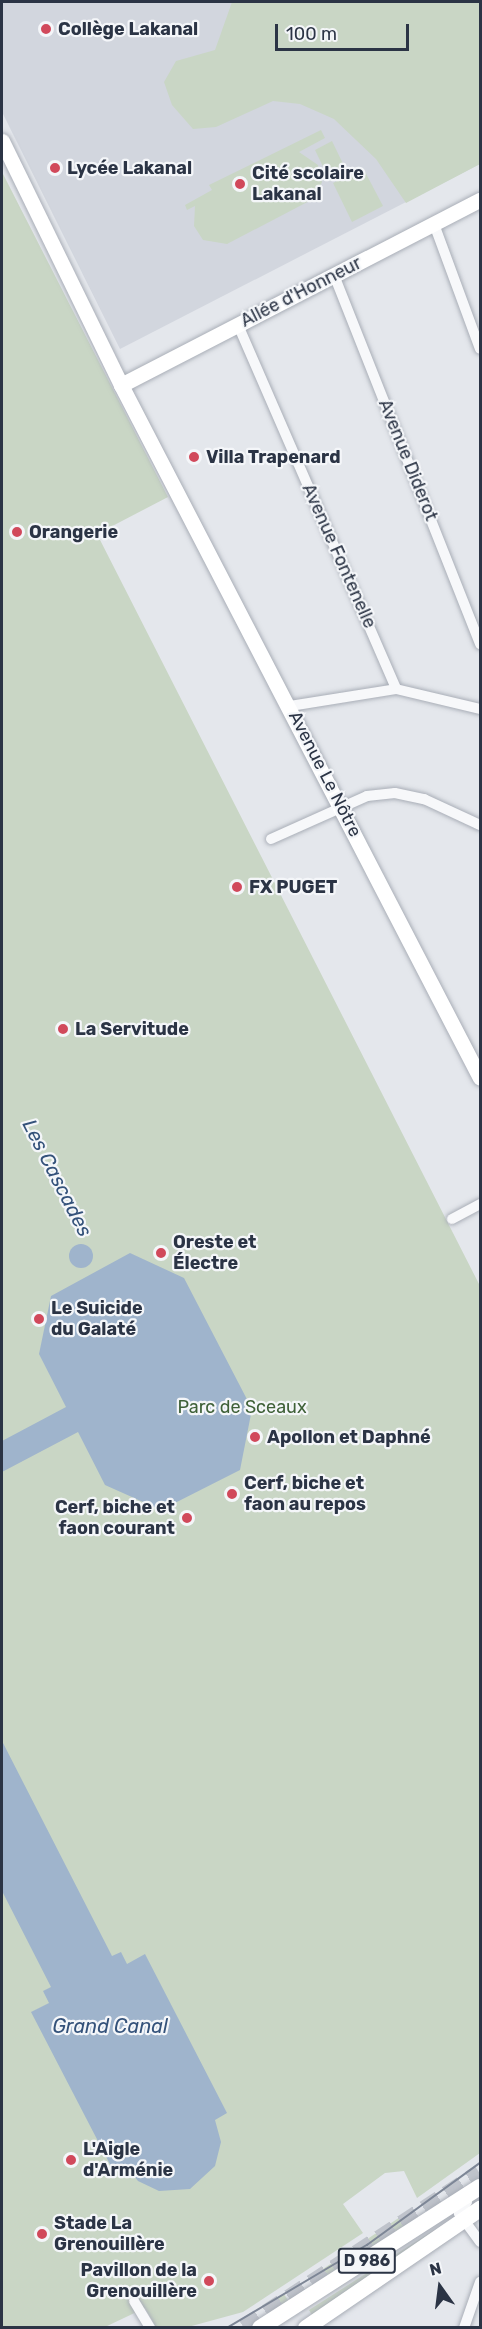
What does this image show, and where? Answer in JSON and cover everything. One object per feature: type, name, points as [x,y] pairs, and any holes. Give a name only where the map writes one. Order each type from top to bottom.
[{"type":"main road","name":"Avenue Le Nôtre","points":[[2,141],[290,706],[337,809],[480,1078]]},
{"type":"main road","name":"Allée d'Honneur","points":[[124,383],[480,200]]},
{"type":"main road","name":"D 986","points":[[260,2328],[473,2205]]},
{"type":"main road","name":"D 986","points":[[306,2328],[473,2205]]},
{"type":"street","points":[[434,224],[480,349]]},
{"type":"street","name":"Avenue Diderot","points":[[334,275],[480,644]]},
{"type":"street","name":"Avenue Fontenelle","points":[[238,325],[396,689]]},
{"type":"street","points":[[290,706],[396,689],[480,709]]},
{"type":"street","points":[[271,839],[367,796],[395,793],[424,799],[480,825]]},
{"type":"street","points":[[452,1219],[480,1204]]},
{"type":"street","points":[[473,2205],[480,2242]]},
{"type":"street","points":[[464,2328],[476,2304],[480,2282]]},
{"type":"street","points":[[134,2301],[150,2328]]},
{"type":"shaded area","name":"Cité scolaire Lakanal","points":[[2,2],[480,2],[480,164],[120,349],[2,112]]},
{"type":"green space","points":[[232,2],[480,2],[480,164],[406,203],[376,159],[334,119],[300,104],[273,101],[216,127],[193,129],[172,105],[164,82],[176,61],[215,50]]},
{"type":"green space","points":[[321,130],[325,138],[299,152],[318,165],[322,182],[315,198],[227,244],[203,240],[194,226],[195,206],[187,210],[185,205],[212,190],[209,185]]},
{"type":"green space","points":[[332,141],[347,172],[330,181],[315,150]]},
{"type":"green space","points":[[363,168],[383,206],[352,222],[333,183]]},
{"type":"green space","name":"Parc de Sceaux","points":[[2,172],[168,497],[97,534],[480,1286],[480,2153],[417,2198],[404,2171],[385,2173],[343,2204],[363,2233],[243,2312],[188,2327],[156,2327],[145,2308],[105,2327],[2,2327]]},
{"type":"green space","points":[[409,2211],[418,2223],[274,2312],[268,2303],[284,2294],[289,2302],[325,2280],[320,2271]]},
{"type":"green space","points":[[434,2230],[438,2235],[312,2315],[309,2310]]},
{"type":"water","points":[[81,1244],[86,1245],[92,1251],[92,1261],[86,1267],[81,1268],[76,1267],[70,1261],[69,1256],[70,1251],[76,1245]]},
{"type":"water","points":[[130,1253],[184,1278],[252,1409],[240,1470],[161,1510],[105,1485],[78,1432],[2,1472],[2,1441],[66,1407],[39,1354],[51,1296]]},
{"type":"water","name":"Grand Canal","points":[[2,1741],[112,1956],[121,1952],[127,1964],[145,1954],[227,2113],[215,2120],[221,2142],[215,2166],[190,2189],[159,2191],[138,2181],[126,2166],[114,2172],[31,2012],[49,2003],[43,1991],[51,1987],[2,1891]]},
{"type":"tunnel","points":[[244,2328],[480,2173]]},
{"type":"tram line","points":[[227,2328],[367,2245],[480,2163]]},
{"type":"place","name":"Collège Lakanal","points":[[46,29]]},
{"type":"place","name":"Lycée Lakanal","points":[[55,168]]},
{"type":"place","name":"Cité scolaire Lakanal","points":[[240,184]]},
{"type":"place","name":"Villa Trapenard","points":[[194,457]]},
{"type":"place","name":"Orangerie","points":[[17,532]]},
{"type":"place","name":"FX PUGET","points":[[237,887]]},
{"type":"place","name":"La Servitude","points":[[63,1029]]},
{"type":"place","name":"Oreste et Électre","points":[[161,1253]]},
{"type":"place","name":"Le Suicide du Galaté","points":[[39,1319]]},
{"type":"place","name":"Apollon et Daphné","points":[[255,1437]]},
{"type":"place","name":"Cerf, biche et faon au repos","points":[[232,1494]]},
{"type":"place","name":"Cerf, biche et faon courant","points":[[187,1518]]},
{"type":"place","name":"L'Aigle d'Arménie","points":[[71,2160]]},
{"type":"place","name":"Stade La Grenouillère","points":[[42,2234]]},
{"type":"place","name":"Pavillon de la Grenouillère","points":[[209,2281]]},
{"type":"water label","name":"Les Cascades","points":[[57,1178]]}]
